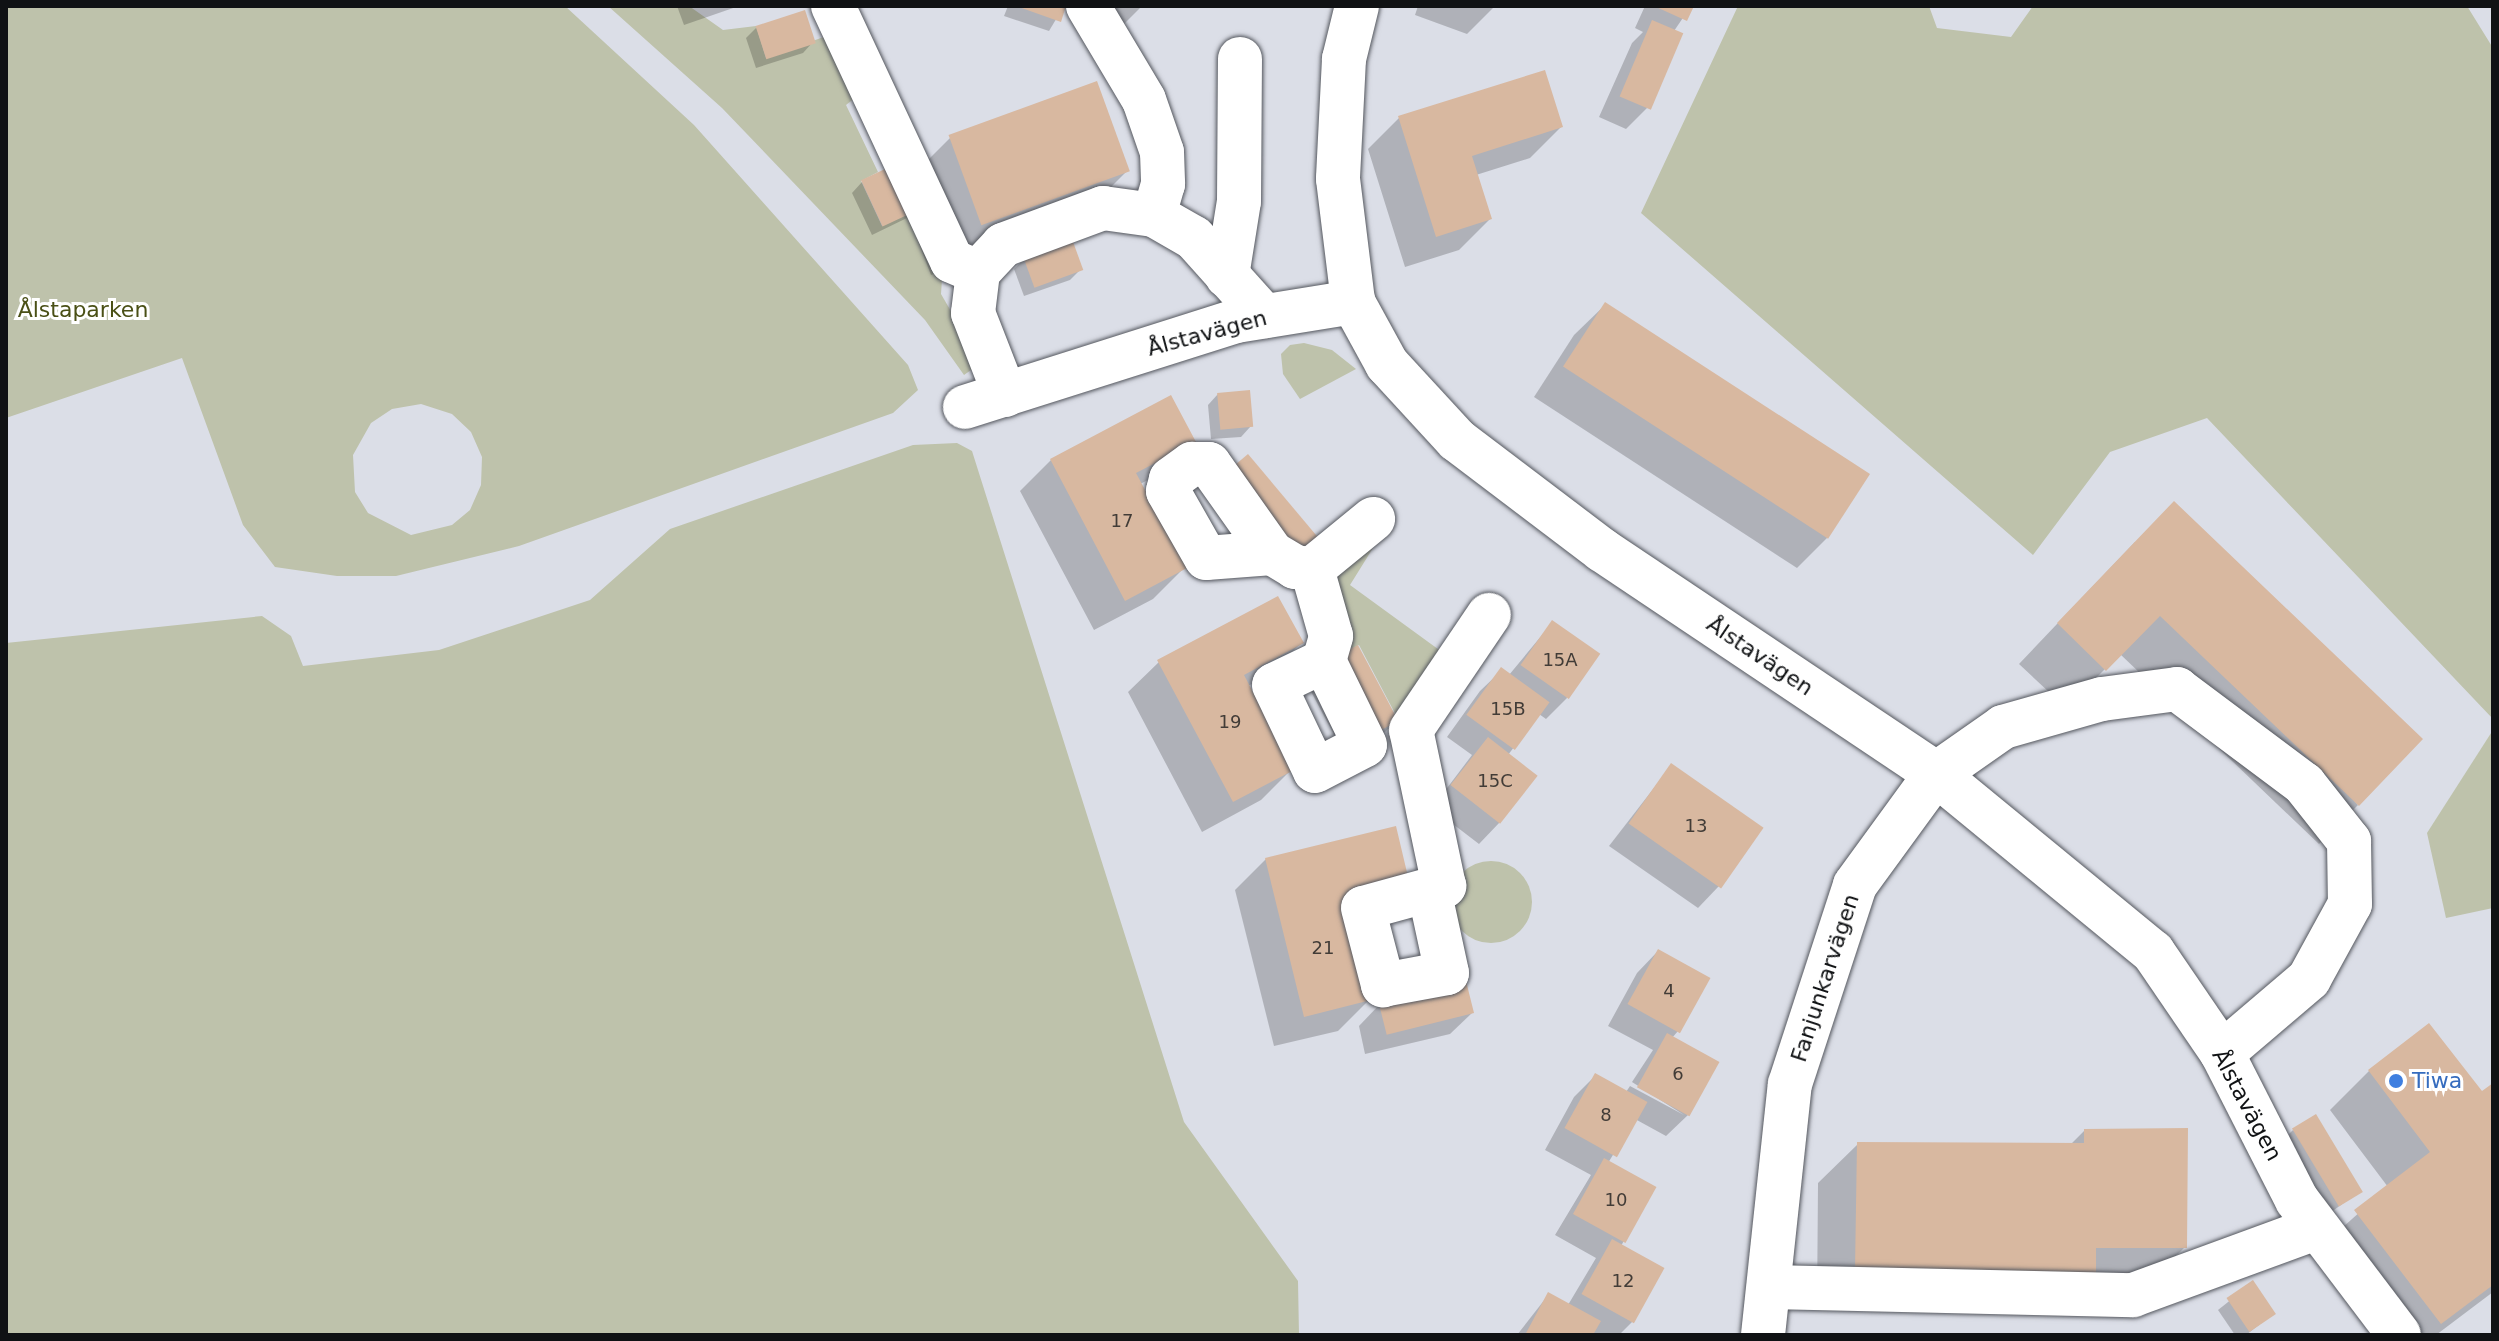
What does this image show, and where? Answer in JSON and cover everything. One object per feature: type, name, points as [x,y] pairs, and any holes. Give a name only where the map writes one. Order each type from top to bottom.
[{"type":"street","points":[[833,6],[952,261],[978,272],[1003,245],[1103,208],[1154,215],[1194,238],[1264,316]]},
{"type":"street","points":[[1088,6],[1144,100],[1162,152],[1163,184],[1154,215]]},
{"type":"street","points":[[1353,302],[1338,179],[1344,59],[1357,6]]},
{"type":"street","points":[[1227,276],[1239,201],[1240,59]]},
{"type":"street","name":"Ålstavägen","points":[[978,272],[973,313],[985,401],[1264,316],[1353,302],[1387,364],[1457,440],[1602,550],[1936,774],[2153,952],[2222,1053],[2316,1228],[2399,1335]]},
{"type":"street","points":[[1272,553],[1295,567],[1312,569],[1373,519]]},
{"type":"street","points":[[1312,569],[1331,636],[1324,661],[1365,745],[1411,730],[1489,615]]},
{"type":"street","name":"Fanjunkarvägen","points":[[1763,1335],[1790,1084],[1855,885],[1936,774],[2003,727],[2102,699],[2177,689],[2304,784],[2349,841],[2350,904],[2309,979],[2222,1053]]},
{"type":"street","points":[[1411,730],[1444,886],[1429,890]]},
{"type":"street","points":[[1770,1287],[2133,1295],[2316,1228]]},
{"type":"green space","name":"Ålstaparken","points":[[6,6],[565,6],[694,125],[908,365],[918,390],[893,413],[519,546],[396,576],[337,576],[275,567],[243,525],[182,358],[6,418]],"holes":[[[421,404],[452,414],[471,432],[482,457],[481,485],[470,510],[452,525],[411,535],[368,513],[355,492],[353,455],[371,423],[392,409]]]},
{"type":"green space","points":[[608,6],[689,6],[723,30],[756,26],[766,58],[829,35],[860,94],[846,105],[878,172],[861,181],[882,226],[917,210],[943,264],[941,294],[981,363],[964,375],[925,320],[722,108]]},
{"type":"green space","points":[[1738,6],[1929,6],[1937,28],[2011,37],[2033,6],[2467,6],[2493,48],[2493,719],[2207,418],[2110,452],[2033,555],[1641,213]]},
{"type":"green space","points":[[1304,343],[1332,350],[1356,369],[1300,399],[1283,374],[1281,354],[1290,345]]},
{"type":"green space","points":[[957,443],[972,451],[1184,1122],[1298,1281],[1299,1335],[6,1335],[6,643],[262,616],[291,636],[303,666],[439,650],[590,600],[670,529],[913,445]]},
{"type":"green space","points":[[1373,548],[1350,585],[1453,660],[1399,721],[1359,645],[1339,655],[1320,576]]},
{"type":"green space","points":[[2493,730],[2493,908],[2446,918],[2427,833]]},
{"type":"green space","points":[[1491,861],[1507,864],[1520,873],[1529,886],[1532,902],[1529,918],[1520,931],[1507,940],[1491,943],[1475,940],[1462,931],[1453,918],[1450,902],[1453,886],[1462,873],[1475,864]]},
{"type":"building","points":[[1016,6],[1066,6],[1061,22]]},
{"type":"building","points":[[1654,6],[1694,6],[1687,21]]},
{"type":"building","points":[[805,10],[816,43],[766,59],[756,26]]},
{"type":"building","points":[[1652,20],[1683,33],[1651,110],[1620,96]]},
{"type":"building","points":[[1545,70],[1563,127],[1472,156],[1492,219],[1436,237],[1398,116]]},
{"type":"building","points":[[1097,81],[1130,171],[981,225],[949,135]]},
{"type":"building","points":[[900,162],[922,208],[883,226],[861,180]]},
{"type":"building","points":[[1072,239],[1083,270],[1034,288],[1023,257]]},
{"type":"building","points":[[1605,302],[1870,474],[1828,539],[1563,367]]},
{"type":"building","points":[[1250,390],[1253,427],[1220,430],[1217,393]]},
{"type":"building","points":[[1171,395],[1196,442],[1136,473],[1187,568],[1125,601],[1050,459]]},
{"type":"building","points":[[1248,454],[1321,541],[1295,562],[1223,475]]},
{"type":"building","points":[[2174,501],[2423,739],[2359,806],[2160,616],[2106,671],[2057,623]]},
{"type":"building","points":[[1278,596],[1304,643],[1244,675],[1294,770],[1233,802],[1157,660]]},
{"type":"building","points":[[1552,620],[1600,654],[1569,699],[1520,665]]},
{"type":"building","points":[[1358,645],[1398,721],[1367,737],[1327,661]]},
{"type":"building","points":[[1501,667],[1550,702],[1515,750],[1466,715]]},
{"type":"building","points":[[1488,737],[1538,776],[1500,824],[1450,785]]},
{"type":"building","points":[[1671,763],[1764,828],[1721,888],[1629,824]]},
{"type":"building","points":[[1396,826],[1409,881],[1345,896],[1371,1000],[1304,1017],[1265,858]]},
{"type":"building","points":[[1658,949],[1710,978],[1680,1033],[1627,1004]]},
{"type":"building","points":[[1466,981],[1474,1013],[1387,1035],[1379,1003]]},
{"type":"building","points":[[2429,1023],[2482,1091],[2493,1083],[2493,1285],[2441,1324],[2354,1210],[2430,1152],[2368,1070]]},
{"type":"building","points":[[1667,1033],[1719,1062],[1689,1116],[1637,1087]]},
{"type":"building","points":[[1595,1073],[1647,1102],[1617,1157],[1564,1128]]},
{"type":"building","points":[[2316,1114],[2363,1192],[2339,1206],[2292,1128]]},
{"type":"building","points":[[2188,1128],[2187,1248],[2096,1248],[2096,1275],[1855,1270],[1857,1142],[2084,1143],[2084,1129]]},
{"type":"building","points":[[1604,1158],[1656,1187],[1625,1243],[1573,1214]]},
{"type":"building","points":[[1612,1239],[1664,1268],[1634,1323],[1581,1294]]},
{"type":"building","points":[[2253,1280],[2276,1314],[2249,1332],[2226,1298]]},
{"type":"building","points":[[1548,1292],[1601,1321],[1593,1335],[1525,1335]]},
{"type":"place","name":"Tiwa","points":[[2396,1081]]}]
